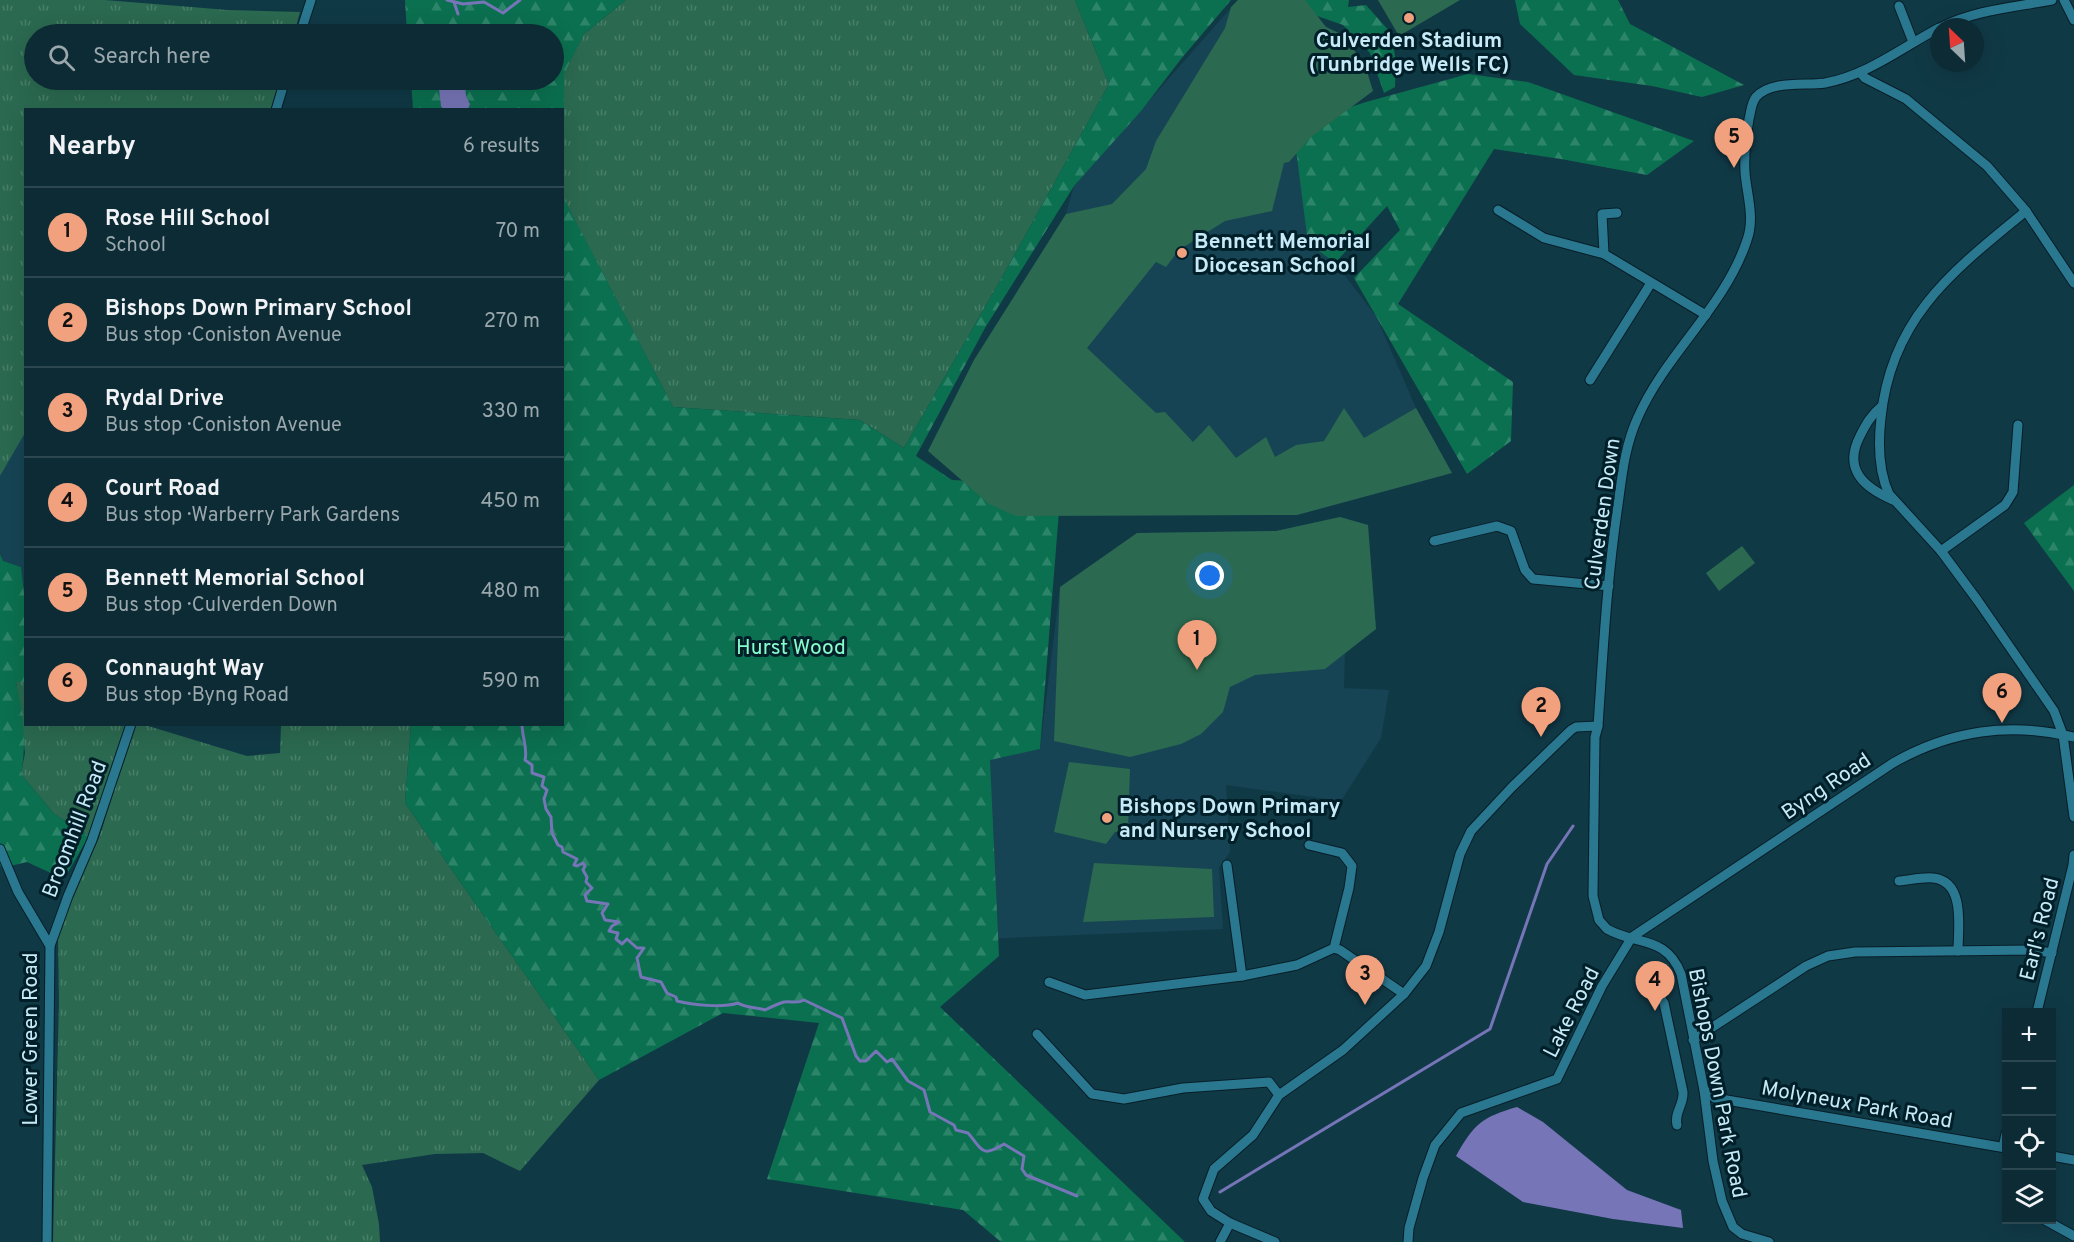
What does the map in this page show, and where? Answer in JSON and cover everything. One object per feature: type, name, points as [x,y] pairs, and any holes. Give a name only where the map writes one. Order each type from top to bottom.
[{"type":"street","points":[[303,24],[310,0]]},
{"type":"street","name":"Culverden Down","points":[[1969,18],[2052,0]]},
{"type":"street","points":[[2064,0],[2074,20]]},
{"type":"street","points":[[1899,6],[1913,42]]},
{"type":"street","name":"Culverden Down","points":[[1660,947],[1614,933],[1602,925],[1593,896],[1594,737],[1599,726],[1609,586],[1626,448],[1637,418],[1665,370],[1731,277],[1749,233],[1750,210],[1745,158],[1753,101],[1760,93],[1772,89],[1825,83],[1860,72],[1930,33]]},
{"type":"street","points":[[1860,72],[1865,78],[1906,99],[1987,166],[2026,211],[2074,283]]},
{"type":"street","points":[[277,108],[282,90]]},
{"type":"street","points":[[1498,210],[1544,238],[1604,254],[1706,315]]},
{"type":"street","points":[[2026,211],[1960,265],[1926,302],[1910,327],[1888,377],[1882,406],[1879,457],[1885,485],[1895,501],[1941,551],[2055,711],[2063,735],[2074,817]]},
{"type":"street","points":[[1604,254],[1602,214],[1617,213]]},
{"type":"street","points":[[1590,380],[1651,283]]},
{"type":"street","points":[[1882,406],[1870,416],[1854,447],[1853,459],[1865,484],[1877,494],[1895,501]]},
{"type":"street","points":[[1941,551],[2005,505],[2013,492],[2018,425]]},
{"type":"street","points":[[1434,541],[1501,526],[1511,531],[1525,570],[1533,579],[1609,586]]},
{"type":"street","name":"Broomhill Road","points":[[50,946],[92,840],[130,726]]},
{"type":"street","points":[[1275,1242],[1230,1223],[1211,1211],[1203,1199],[1214,1169],[1252,1135],[1280,1095],[1343,1050],[1404,994],[1425,966],[1439,932],[1460,854],[1471,831],[1512,787],[1571,730],[1576,727],[1599,726]]},
{"type":"street","name":"Byng Road","points":[[1632,938],[1914,751],[1954,736],[1989,731],[2015,730],[2074,737]]},
{"type":"street","points":[[1309,845],[1342,853],[1352,866],[1334,948]]},
{"type":"street","name":"Lower Green Road","points":[[0,849],[18,892],[50,946],[47,1242]]},
{"type":"street","name":"Earl's Road","points":[[2038,1008],[2074,855]]},
{"type":"street","points":[[1227,865],[1242,976]]},
{"type":"street","points":[[1899,881],[1935,878],[1950,887],[1959,905],[1958,951]]},
{"type":"street","name":"Lake Road","points":[[1408,1242],[1409,1228],[1435,1145],[1461,1113],[1557,1079],[1602,986],[1632,938]]},
{"type":"street","name":"Bishops Down Park Road","points":[[1660,947],[1673,957],[1681,974],[1693,1040],[1688,1066],[1704,1090],[1713,1161],[1728,1219],[1733,1227],[1742,1234],[1769,1242]]},
{"type":"street","points":[[1049,982],[1085,995],[1242,976],[1297,965],[1334,948],[1404,994]]},
{"type":"street","points":[[1693,1040],[1806,966],[1828,956],[1855,952],[2033,950],[2052,953]]},
{"type":"street","points":[[1646,989],[1660,997],[1664,1003],[1688,1066],[1684,1099],[1676,1113],[1677,1125]]},
{"type":"street","points":[[1037,1034],[1092,1094],[1124,1099],[1183,1088],[1269,1082],[1280,1095]]},
{"type":"street","name":"Molyneux Park Road","points":[[1704,1090],[1715,1098],[2002,1146]]},
{"type":"street","points":[[2056,1157],[2074,1160]]},
{"type":"street","points":[[1220,1242],[1230,1223]]},
{"type":"street","points":[[2052,1224],[2074,1236]]},
{"type":"shaded area","name":"Bennett Memorial Diocesan School","points":[[1238,0],[1305,0],[1326,27],[1343,35],[1365,65],[1373,91],[1311,137],[1308,243],[1335,263],[1376,316],[1416,408],[1452,473],[1297,515],[1016,516],[928,451],[974,360],[1066,214],[1074,186]]},
{"type":"shaded area","points":[[439,90],[466,90],[470,104],[468,108],[442,108]]},
{"type":"shaded area","points":[[24,435],[24,593],[21,567],[3,561],[0,553],[0,476]]},
{"type":"shaded area","points":[[1340,517],[1368,525],[1376,629],[1345,652],[1344,688],[1389,690],[1381,738],[1341,801],[1226,785],[1230,852],[1219,867],[1223,929],[982,939],[990,759],[1040,749],[1060,587],[1137,533],[1276,531]]},
{"type":"shaded area","points":[[1517,1107],[1543,1122],[1627,1190],[1681,1210],[1683,1228],[1613,1219],[1523,1202],[1456,1156],[1468,1136],[1480,1123],[1495,1114]]},
{"type":"green space","points":[[0,0],[105,0],[228,10],[300,12],[297,24],[24,24],[24,90],[278,90],[271,108],[24,108],[24,435],[0,476]]},
{"type":"green space","name":"Hurst Wood","points":[[405,0],[626,0],[584,34],[564,74],[564,24],[406,24]]},
{"type":"green space","points":[[626,0],[1075,0],[1109,84],[904,448],[860,420],[673,407],[564,200],[564,72],[584,34]]},
{"type":"green space","name":"Hurst Wood","points":[[1075,0],[1231,0],[1141,111],[1074,186],[985,328],[916,456],[952,480],[1061,486],[1040,749],[990,760],[999,956],[940,1007],[1185,1242],[1001,1242],[963,1210],[767,1179],[819,1023],[723,1013],[599,1080],[405,803],[411,726],[564,726],[564,199],[673,407],[860,420],[904,448],[1109,84]]},
{"type":"green space","name":"Bennett Memorial Diocesan School","points":[[1238,0],[1305,0],[1326,27],[1343,35],[1365,65],[1373,91],[1311,137],[1289,162],[1284,163],[1272,211],[1225,221],[1179,250],[1166,267],[1156,262],[1087,348],[1156,413],[1165,412],[1193,442],[1209,425],[1236,458],[1266,437],[1275,457],[1296,445],[1324,441],[1344,408],[1364,438],[1416,408],[1452,473],[1297,515],[1016,516],[989,504],[928,451],[974,360],[1066,214],[1112,204],[1146,169],[1156,141],[1225,28],[1231,7]]},
{"type":"green space","points":[[1295,0],[1349,0],[1348,7],[1366,5],[1391,33],[1396,62],[1395,87],[1384,93],[1370,53],[1343,25],[1303,11]]},
{"type":"green space","name":"Culverden Stadium (Tunbridge Wells FC)","points":[[1378,0],[1460,0],[1399,36]]},
{"type":"green space","points":[[1515,0],[1618,0],[1630,24],[1744,85],[1702,97],[1652,86],[1574,75],[1520,24]]},
{"type":"green space","points":[[1468,74],[1528,82],[1694,141],[1647,175],[1494,149],[1398,304],[1513,382],[1511,441],[1467,474],[1354,278],[1400,230],[1387,206],[1335,263],[1308,243],[1293,126],[1366,102]]},
{"type":"green space","name":"Hurst Wood","points":[[412,90],[564,90],[564,108],[413,108]]},
{"type":"green space","points":[[2074,485],[2074,591],[2024,523]]},
{"type":"green space","points":[[1340,517],[1368,525],[1376,629],[1325,669],[1255,675],[1230,687],[1223,712],[1201,734],[1181,744],[1130,757],[1054,741],[1060,587],[1137,533],[1276,531]]},
{"type":"green space","points":[[1742,546],[1755,563],[1719,591],[1706,573]]},
{"type":"green space","points":[[0,554],[3,561],[21,567],[24,593],[24,682],[16,682],[23,728],[24,750],[21,774],[54,814],[89,836],[64,879],[27,862],[2,868],[0,865]]},
{"type":"green space","points":[[16,681],[24,682],[24,726],[126,726],[89,836],[54,814],[21,774],[25,753]]},
{"type":"green space","points":[[135,726],[148,726],[247,756],[280,753],[281,726],[411,726],[405,803],[599,1080],[520,1171],[483,1153],[435,1154],[362,1165],[372,1187],[380,1242],[53,1242],[59,1002],[58,939],[69,899],[99,838]]},
{"type":"green space","points":[[1069,762],[1130,769],[1128,832],[1115,832],[1106,844],[1054,832]]},
{"type":"green space","points":[[1094,863],[1212,869],[1214,917],[1083,922]]},
{"type":"waterway","points":[[447,0],[463,4],[484,2],[503,13],[520,0]]},
{"type":"waterway","points":[[454,2],[458,14]]},
{"type":"waterway","points":[[522,726],[525,760],[532,765],[532,773],[544,777],[542,786],[547,790],[544,799],[551,817],[552,833],[563,852],[577,859],[574,865],[583,863],[585,866],[583,870],[587,877],[586,882],[592,888],[585,895],[587,901],[608,904],[602,913],[605,920],[619,922],[609,931],[618,933],[616,939],[622,944],[627,939],[637,948],[644,948],[637,958],[641,977],[661,982],[667,993],[676,997],[677,1001],[716,1006],[738,1003],[765,1010],[784,1002],[804,1000],[842,1018],[860,1061],[866,1061],[876,1051],[887,1062],[892,1059],[908,1081],[924,1090],[930,1112],[954,1125],[956,1130],[968,1133],[983,1150],[991,1151],[1004,1144],[1024,1156],[1022,1169],[1026,1175],[1077,1196]]},
{"type":"waterway","points":[[1220,1192],[1490,1029],[1547,864],[1573,826]]},
{"type":"place","name":"Culverden Stadium (Tunbridge Wells FC)","points":[[1409,18]]},
{"type":"place","name":"Bennett Memorial School","points":[[1734,168]]},
{"type":"place","name":"Bennett Memorial Diocesan School","points":[[1182,253]]},
{"type":"place","name":"Rose Hill School","points":[[1197,670]]},
{"type":"place","name":"Connaught Way","points":[[2002,723]]},
{"type":"place","name":"Bishops Down Primary School","points":[[1541,737]]},
{"type":"place","name":"Bishops Down Primary and Nursery School","points":[[1107,818]]},
{"type":"place","name":"Rydal Drive","points":[[1365,1005]]},
{"type":"place","name":"Court Road","points":[[1655,1011]]}]
